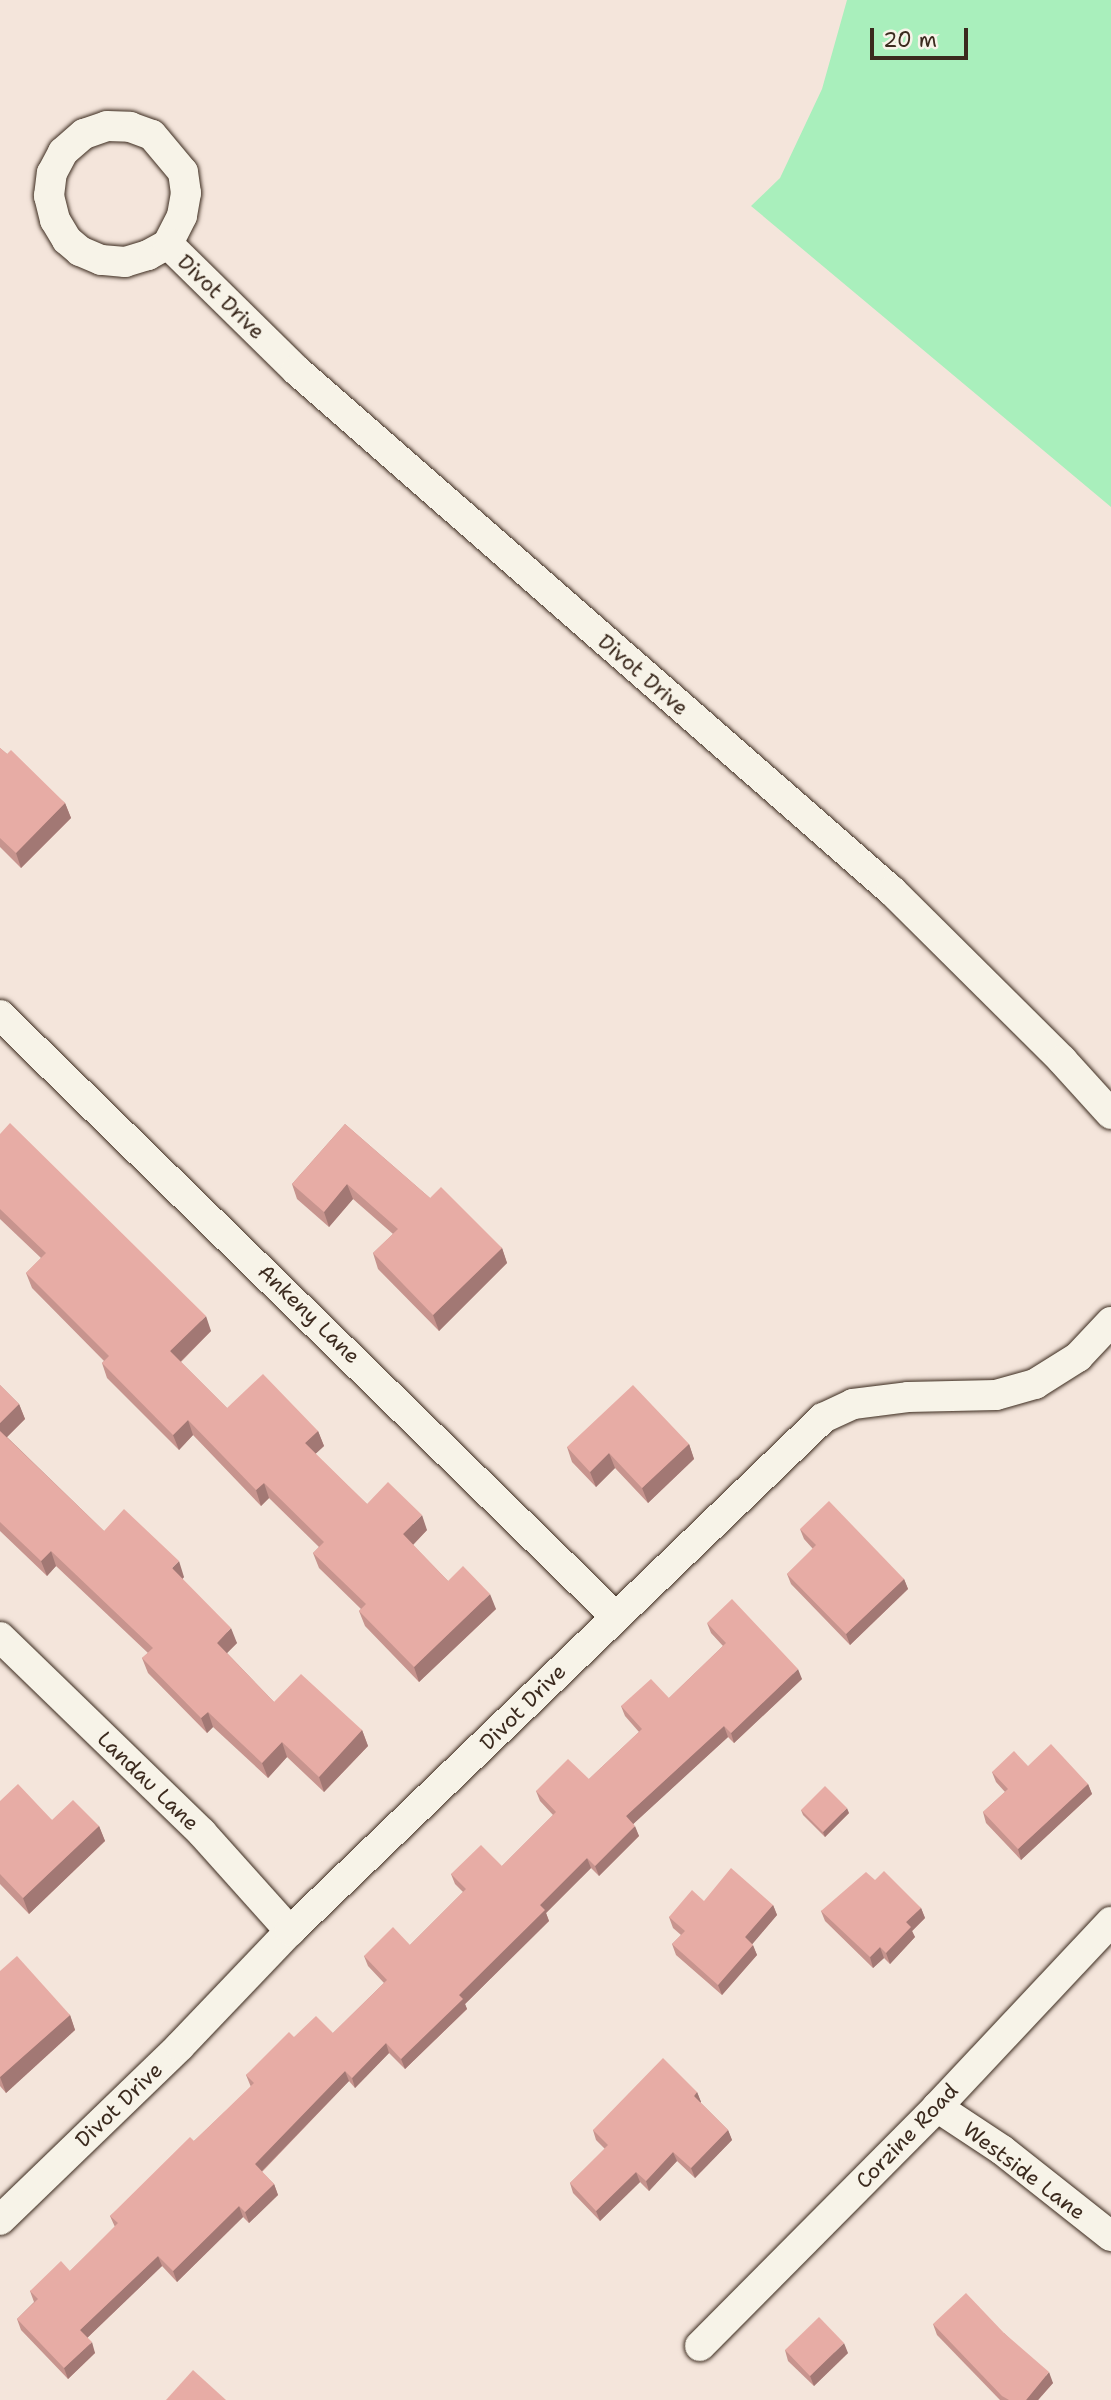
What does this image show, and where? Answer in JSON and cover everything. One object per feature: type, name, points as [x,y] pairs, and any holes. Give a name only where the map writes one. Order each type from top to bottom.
[{"type":"street","name":"Divot Drive","points":[[107,126],[130,127],[152,135],[183,172],[186,193],[182,216],[168,244],[148,255],[125,262],[101,260],[80,251],[67,240],[55,220],[49,196],[52,173],[63,152],[84,134],[107,126]]},
{"type":"street","name":"Divot Drive","points":[[168,244],[296,370],[892,891],[1062,1060],[1111,1114]]},
{"type":"street","name":"Ankeny Lane","points":[[0,1015],[615,1616]]},
{"type":"street","name":"Divot Drive","points":[[0,2220],[180,2046],[290,1931],[473,1758],[615,1616],[823,1418],[853,1404],[908,1397],[996,1395],[1035,1384],[1078,1357],[1111,1322]]},
{"type":"street","name":"Landau Lane","points":[[0,1637],[202,1833],[290,1931]]},
{"type":"street","name":"Corzine Road","points":[[700,2346],[937,2107],[1111,1922]]},
{"type":"street","name":"Westside Lane","points":[[937,2107],[1002,2150],[1111,2236]]},
{"type":"green space","points":[[847,0],[1111,0],[1111,507],[751,206],[780,178],[822,89]]},
{"type":"building","points":[[0,748],[7,754],[11,750],[65,803],[16,853],[0,838]]},
{"type":"building","points":[[10,1123],[206,1316],[170,1351],[227,1408],[263,1374],[318,1431],[305,1443],[367,1504],[388,1482],[422,1515],[403,1534],[448,1581],[463,1566],[490,1594],[414,1667],[359,1611],[366,1604],[313,1553],[324,1542],[264,1483],[256,1490],[188,1420],[173,1435],[102,1363],[109,1356],[26,1273],[46,1253],[0,1209],[0,1134]]},
{"type":"building","points":[[345,1124],[430,1198],[441,1187],[502,1248],[433,1315],[373,1253],[398,1229],[347,1184],[324,1212],[292,1184]]},
{"type":"building","points":[[0,1385],[19,1404],[0,1423]]},
{"type":"building","points":[[633,1385],[689,1444],[642,1488],[609,1453],[590,1472],[567,1447]]},
{"type":"building","points":[[0,1431],[104,1531],[124,1509],[179,1561],[172,1568],[231,1628],[217,1643],[274,1702],[301,1674],[362,1730],[319,1777],[282,1742],[262,1763],[208,1712],[201,1718],[142,1658],[153,1648],[51,1551],[41,1561],[0,1522]]},
{"type":"building","points":[[829,1501],[904,1579],[846,1634],[787,1574],[816,1545],[800,1529]]},
{"type":"building","points":[[732,1599],[798,1669],[731,1733],[724,1726],[626,1816],[635,1826],[595,1866],[587,1858],[540,1905],[545,1910],[459,1995],[463,1999],[401,2059],[386,2043],[352,2078],[345,2071],[255,2164],[274,2184],[245,2212],[239,2206],[173,2271],[158,2256],[80,2330],[92,2342],[64,2368],[17,2319],[38,2299],[30,2291],[61,2261],[70,2271],[118,2223],[110,2216],[190,2137],[194,2141],[254,2083],[246,2075],[289,2032],[294,2037],[316,2016],[333,2033],[387,1980],[364,1956],[393,1927],[410,1945],[466,1889],[451,1874],[481,1845],[502,1866],[556,1812],[536,1791],[568,1759],[589,1779],[642,1729],[621,1706],[651,1679],[669,1698],[726,1643],[707,1623]]},
{"type":"building","points":[[1051,1744],[1088,1784],[1018,1849],[983,1812],[1008,1789],[992,1772],[1014,1751],[1028,1766]]},
{"type":"building","points":[[18,1784],[52,1820],[73,1800],[99,1826],[23,1898],[0,1874],[0,1801]]},
{"type":"building","points":[[825,1786],[847,1808],[823,1832],[801,1810]]},
{"type":"building","points":[[731,1868],[773,1905],[745,1937],[753,1945],[718,1985],[672,1944],[685,1931],[669,1917],[692,1890],[704,1901]]},
{"type":"building","points":[[884,1871],[921,1908],[906,1922],[911,1927],[886,1953],[880,1947],[870,1957],[821,1911],[866,1872],[875,1880]]},
{"type":"building","points":[[17,1956],[70,2015],[0,2077],[0,1971]]},
{"type":"building","points":[[663,2058],[697,2092],[694,2096],[728,2130],[691,2168],[673,2152],[646,2181],[636,2172],[596,2211],[570,2183],[608,2145],[593,2130]]},
{"type":"building","points":[[966,2293],[1004,2333],[1049,2372],[1026,2400],[1009,2400],[1002,2396],[933,2324]]},
{"type":"building","points":[[819,2317],[844,2343],[810,2376],[785,2350]]},
{"type":"building","points":[[193,2370],[226,2400],[166,2400]]}]
